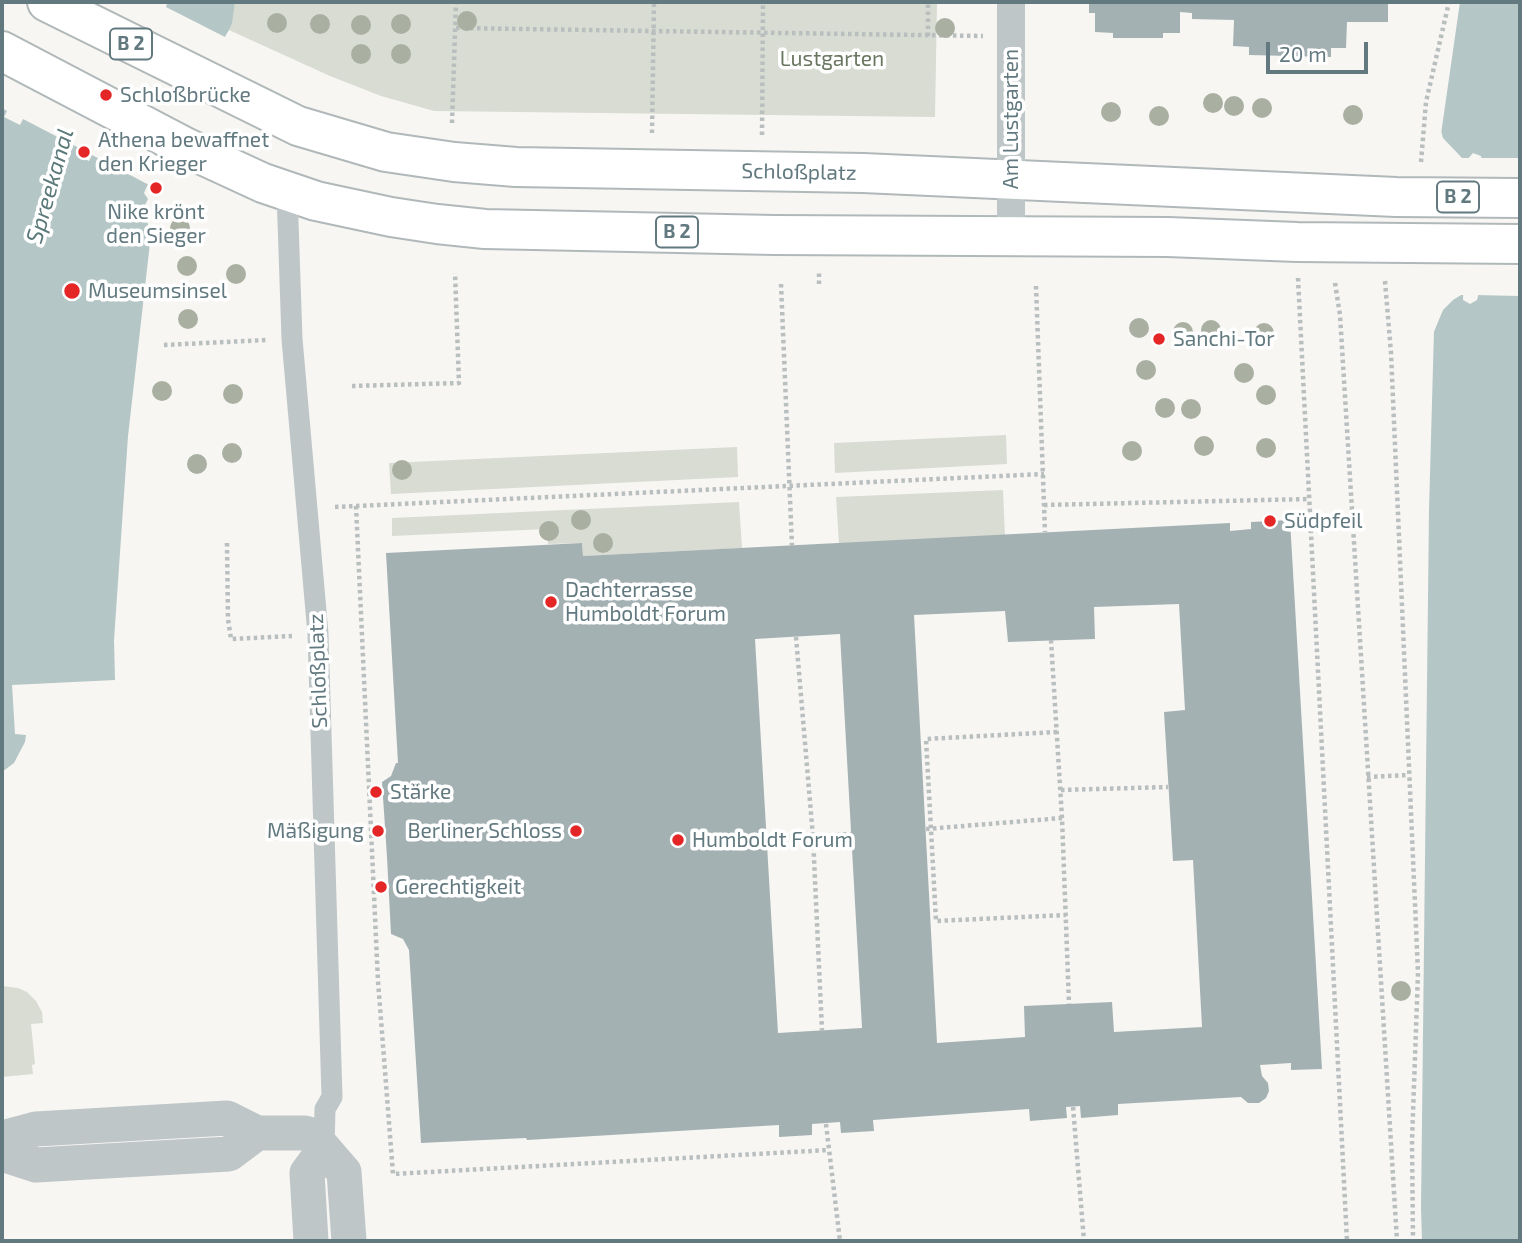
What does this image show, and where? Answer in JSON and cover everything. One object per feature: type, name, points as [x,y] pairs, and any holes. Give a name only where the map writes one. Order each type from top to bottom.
[{"type":"main road","name":"Schloßplatz","points":[[47,2],[298,126],[386,152],[454,162],[516,167],[1011,178],[1408,183]]},
{"type":"main road","name":"B 2","points":[[2,51],[185,147],[287,192],[391,217],[485,229],[1520,244]]},
{"type":"main road","name":"B 2","points":[[1408,183],[1520,198]]},
{"type":"street","name":"Am Lustgarten","points":[[1010,236],[1011,2]]},
{"type":"street","name":"Schloßplatz","points":[[287,192],[292,339],[318,634],[332,1097],[325,1110],[324,1150],[307,1173],[311,1241]]},
{"type":"street","points":[[2,1138],[36,1129],[227,1118],[257,1133],[305,1133],[317,1140],[344,1172],[349,1241]]},
{"type":"street","points":[[2,1154],[36,1165],[229,1153],[257,1133]]},
{"type":"path","points":[[452,123],[456,2]]},
{"type":"path","points":[[652,133],[654,2]]},
{"type":"path","points":[[762,135],[763,2]]},
{"type":"path","points":[[928,2],[928,36]]},
{"type":"path","points":[[1408,183],[1449,2]]},
{"type":"path","points":[[456,28],[1011,37]]},
{"type":"path","points":[[1297,242],[1347,1241]]},
{"type":"path","points":[[352,386],[459,383],[455,273]]},
{"type":"path","points":[[1385,281],[1391,353],[1418,973],[1412,1141],[1413,1241]]},
{"type":"path","points":[[1335,283],[1340,315],[1396,1241]]},
{"type":"path","points":[[781,284],[792,546]]},
{"type":"path","points":[[1036,286],[1045,532]]},
{"type":"path","points":[[164,345],[292,339]]},
{"type":"path","points":[[307,509],[788,484],[1044,474]]},
{"type":"path","points":[[1044,505],[1310,499]]},
{"type":"path","points":[[356,506],[378,981],[393,1174],[829,1150]]},
{"type":"path","points":[[227,543],[228,619],[231,639],[318,634]]},
{"type":"path","points":[[796,637],[813,837],[822,1031]]},
{"type":"path","points":[[1051,640],[1062,818],[1069,1003]]},
{"type":"path","points":[[1056,732],[926,739],[928,828],[936,920],[1066,915]]},
{"type":"path","points":[[1367,777],[1409,775]]},
{"type":"path","points":[[1060,790],[1168,787]]},
{"type":"path","points":[[928,828],[1062,818]]},
{"type":"path","points":[[766,838],[851,834]]},
{"type":"path","points":[[1073,1107],[1084,1241]]},
{"type":"path","points":[[826,1124],[840,1241]]},
{"type":"green space","name":"Lustgarten","points":[[235,2],[937,2],[935,117],[434,111],[381,96],[330,76],[229,30]]},
{"type":"green space","points":[[1006,435],[1007,464],[835,473],[834,443]]},
{"type":"green space","points":[[737,447],[738,477],[391,494],[389,463]]},
{"type":"green space","points":[[1003,490],[1005,536],[839,544],[836,497]]},
{"type":"green space","points":[[739,502],[742,548],[583,556],[582,543],[548,544],[547,529],[392,536],[392,518]]},
{"type":"green space","points":[[2,986],[27,992],[42,1012],[43,1023],[31,1024],[35,1064],[32,1065],[33,1074],[2,1077]]},
{"type":"water","name":"Spreekanal","points":[[2,2],[235,2],[229,30],[143,180],[148,184],[144,193],[148,199],[143,209],[151,234],[128,436],[114,640],[115,680],[12,685],[15,734],[26,735],[14,763],[2,772]]},
{"type":"water","points":[[1460,2],[1520,2],[1520,1241],[1422,1241],[1429,510],[1441,134]],"holes":[[[1473,153],[1481,156],[1478,296],[1477,300],[1470,304],[1463,300],[1467,160]]]},
{"type":"pier","name":"Schloßbrücke","points":[[2,2],[168,2],[166,7],[225,37],[228,32],[231,34],[148,180],[151,186],[92,155],[89,161],[76,155],[79,148],[23,119],[20,125],[4,117],[7,111],[2,108]]},
{"type":"pier","points":[[1441,110],[1443,138],[1462,158],[1472,158],[1467,295],[1453,300],[1443,310],[1433,334],[1421,302],[1415,233],[1426,153],[1438,133]]},
{"type":"pier","points":[[1478,158],[1520,158],[1520,296],[1474,295]]},
{"type":"building","points":[[1089,2],[1388,2],[1388,22],[1347,22],[1346,48],[1331,48],[1331,57],[1249,55],[1249,47],[1233,46],[1234,20],[1192,19],[1192,13],[1180,12],[1180,33],[1163,33],[1163,38],[1113,38],[1113,33],[1095,32],[1095,13],[1089,13]]},
{"type":"building","name":"Berliner Schloss","points":[[1290,520],[1322,1069],[1291,1070],[1291,1063],[1260,1065],[1269,1091],[1266,1098],[1259,1103],[1248,1103],[1241,1097],[1118,1104],[1118,1115],[1081,1118],[1080,1106],[1066,1107],[1067,1118],[1030,1121],[1029,1109],[873,1120],[874,1131],[841,1133],[840,1122],[812,1124],[812,1135],[779,1137],[779,1125],[527,1140],[421,1143],[409,950],[403,939],[391,934],[382,782],[391,776],[398,763],[386,553],[582,543],[583,556],[1230,523],[1230,531],[1251,529],[1251,522]],"holes":[[[1179,604],[1185,710],[1164,712],[1173,861],[1193,860],[1202,1027],[1114,1032],[1112,1002],[1024,1006],[1025,1037],[937,1043],[914,615],[1005,611],[1008,642],[1095,639],[1094,607]],[[840,634],[862,1028],[778,1033],[755,639]]]},
{"type":"place","name":"Schloßbrücke","points":[[106,95]]},
{"type":"place","name":"Athena bewaffnet den Krieger","points":[[84,152]]},
{"type":"place","name":"Nike krönt den Sieger","points":[[156,188]]},
{"type":"place","name":"Museumsinsel","points":[[72,291]]},
{"type":"place","name":"Sanchi-Tor","points":[[1159,339]]},
{"type":"place","name":"Südpfeil","points":[[1270,521]]},
{"type":"place","name":"Dachterrasse Humboldt Forum","points":[[551,602]]},
{"type":"place","name":"Stärke","points":[[376,792]]},
{"type":"place","name":"Mäßigung","points":[[378,831]]},
{"type":"place","name":"Berliner Schloss","points":[[576,831]]},
{"type":"place","name":"Humboldt Forum","points":[[678,840]]},
{"type":"place","name":"Gerechtigkeit","points":[[381,887]]}]
